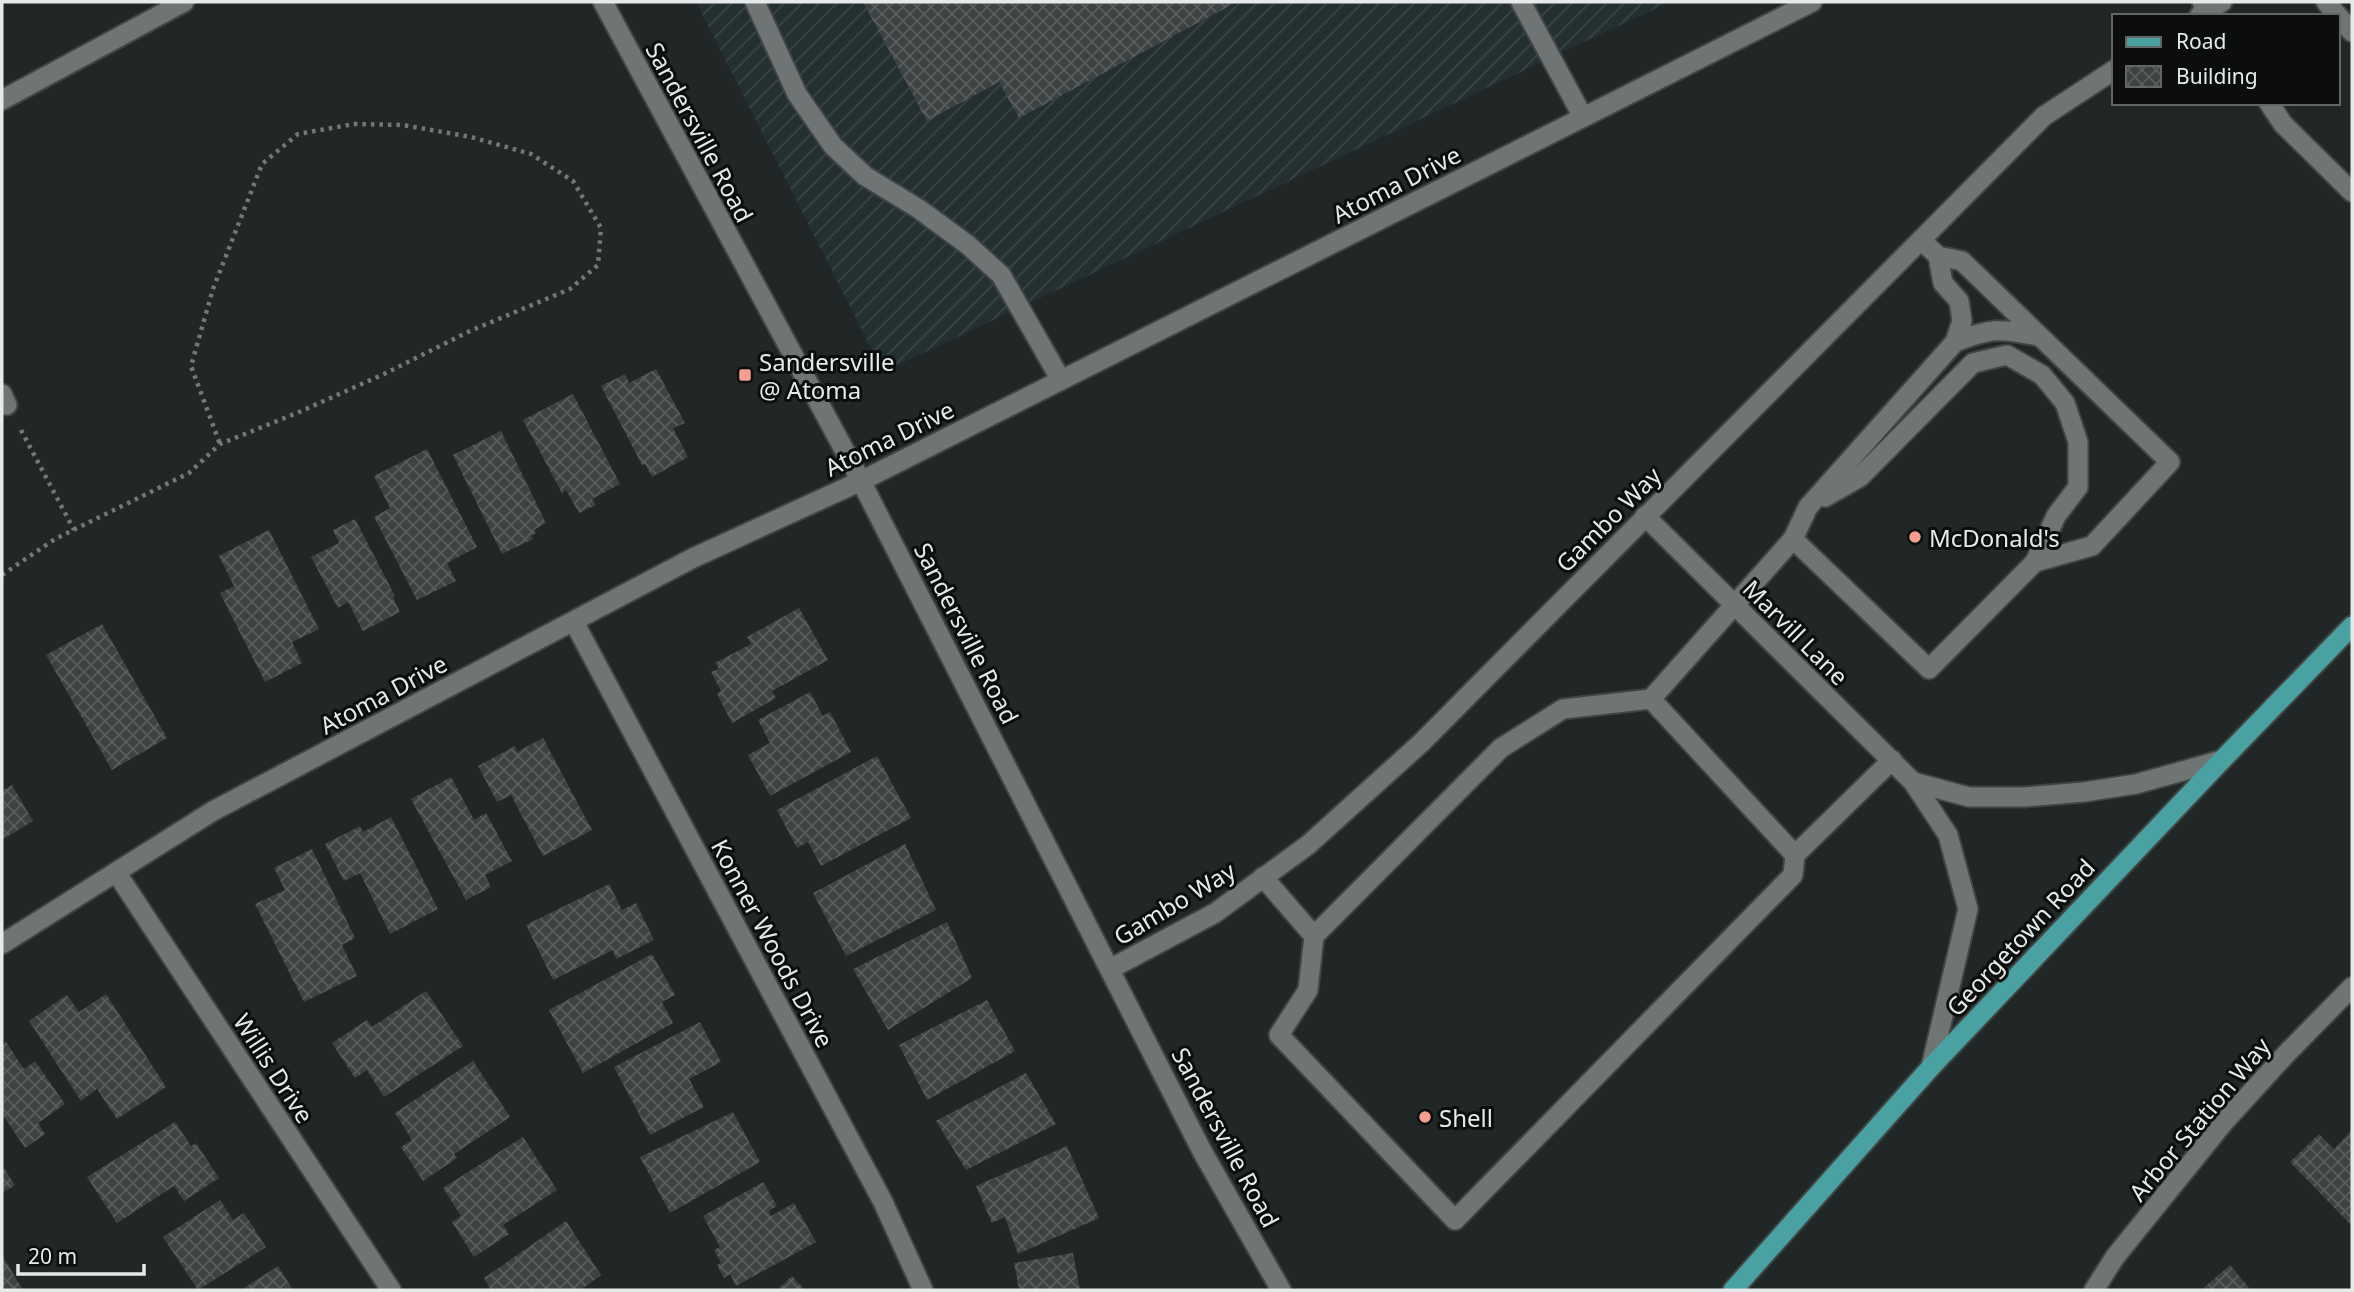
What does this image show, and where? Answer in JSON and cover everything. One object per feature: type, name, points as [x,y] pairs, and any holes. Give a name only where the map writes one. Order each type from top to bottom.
[{"type":"main road","name":"Georgetown Road","points":[[1733,1290],[1931,1067],[2352,626]]},
{"type":"street","points":[[2,100],[184,2]]},
{"type":"street","name":"Sandersville Road","points":[[603,2],[861,481],[1202,1151],[1281,1290]]},
{"type":"street","points":[[755,2],[797,94],[833,146],[865,176],[948,230],[1001,275],[1061,380]]},
{"type":"street","points":[[1521,2],[1583,117]]},
{"type":"street","name":"Atoma Drive","points":[[2,944],[213,811],[693,558],[861,481],[1583,117],[1787,7],[1812,2]]},
{"type":"street","points":[[2340,18],[2352,32]]},
{"type":"street","name":"Gambo Way","points":[[1110,970],[1214,914],[1308,845],[1421,743],[2044,116],[2112,71]]},
{"type":"street","points":[[2270,105],[2283,124],[2352,192]]},
{"type":"street","points":[[1921,240],[1938,256],[1962,261],[2170,462],[2092,546],[2035,562]]},
{"type":"street","points":[[1892,760],[1795,855],[1793,875],[1455,1220],[1279,1035],[1308,990],[1314,936],[1501,748],[1563,709],[1651,699],[1793,539],[1808,507],[1955,342],[1962,321],[1959,301],[1943,283],[1938,256]]},
{"type":"street","points":[[1955,342],[1984,331],[2006,329],[2039,336]]},
{"type":"street","points":[[1793,539],[1929,669],[2035,562],[2056,516],[2078,487],[2078,442],[2065,403],[2042,375],[2007,355],[1973,363],[1860,477],[1808,507]]},
{"type":"street","name":"Marvill Lane","points":[[1645,516],[1913,782],[1948,835],[1968,909],[1931,1067]]},
{"type":"street","name":"Konner Woods Drive","points":[[574,622],[883,1202],[923,1290]]},
{"type":"street","points":[[1651,699],[1795,855]]},
{"type":"street","points":[[1913,782],[1969,797],[2025,797],[2136,784],[2222,760]]},
{"type":"street","name":"Willis Drive","points":[[116,872],[391,1290]]},
{"type":"street","points":[[1263,877],[1314,936]]},
{"type":"street","name":"Arbor Station Way","points":[[2094,1290],[2115,1257],[2224,1122],[2352,987]]},
{"type":"path","points":[[2,575],[55,539],[189,473],[220,444],[310,407],[470,331],[570,289],[598,265],[601,228],[573,181],[531,154],[471,137],[403,125],[354,124],[298,134],[262,164],[214,289],[191,366],[220,444]]},
{"type":"path","points":[[5,399],[74,530]]},
{"type":"shaded area","points":[[696,2],[1664,2],[1665,4],[883,372]]},
{"type":"building","points":[[863,2],[1237,2],[1019,118],[999,82],[927,121]]},
{"type":"building","points":[[656,369],[685,423],[673,428],[688,457],[652,477],[645,464],[642,465],[601,386],[625,374],[629,383]]},
{"type":"building","points":[[573,394],[620,484],[592,499],[596,505],[579,513],[566,490],[562,493],[523,420]]},
{"type":"building","points":[[501,431],[546,523],[534,530],[536,533],[531,536],[533,539],[502,554],[453,455]]},
{"type":"building","points":[[427,449],[477,547],[447,563],[456,581],[417,600],[374,517],[390,508],[374,476]]},
{"type":"building","points":[[355,519],[395,596],[393,598],[400,612],[363,631],[348,602],[338,608],[311,557],[339,543],[333,530]]},
{"type":"building","points":[[269,530],[319,629],[292,642],[302,663],[265,682],[220,593],[234,586],[219,556]]},
{"type":"building","points":[[799,608],[828,660],[772,691],[776,698],[732,723],[717,694],[721,691],[711,672],[719,669],[715,663],[751,644],[747,637]]},
{"type":"building","points":[[102,624],[167,738],[112,770],[46,655]]},
{"type":"building","points":[[810,692],[823,716],[830,712],[851,752],[770,796],[748,755],[770,743],[758,720]]},
{"type":"building","points":[[543,738],[592,830],[543,856],[511,795],[497,802],[478,766],[515,746],[517,752]]},
{"type":"building","points":[[877,756],[911,818],[821,866],[808,842],[797,848],[777,810]]},
{"type":"building","points":[[451,777],[474,820],[486,813],[512,861],[485,875],[491,887],[466,900],[411,799]]},
{"type":"building","points":[[12,785],[33,821],[2,840],[2,791]]},
{"type":"building","points":[[391,817],[438,909],[390,934],[360,873],[344,881],[325,844],[360,826],[363,832]]},
{"type":"building","points":[[905,844],[936,910],[846,956],[813,893]]},
{"type":"building","points":[[312,849],[355,938],[342,945],[357,976],[304,1002],[255,904],[285,890],[274,868]]},
{"type":"building","points":[[609,884],[622,910],[636,903],[654,940],[616,959],[613,950],[553,980],[526,925]]},
{"type":"building","points":[[947,922],[972,978],[888,1030],[853,969]]},
{"type":"building","points":[[652,954],[675,995],[662,1002],[673,1023],[583,1073],[549,1010]]},
{"type":"building","points":[[426,991],[463,1046],[384,1097],[367,1070],[355,1078],[332,1043],[367,1020],[372,1027]]},
{"type":"building","points":[[106,994],[166,1087],[117,1119],[97,1089],[81,1101],[29,1021],[67,995],[79,1012]]},
{"type":"building","points":[[987,1000],[1015,1051],[927,1100],[899,1045]]},
{"type":"building","points":[[700,1022],[721,1062],[689,1079],[704,1107],[650,1135],[614,1067]]},
{"type":"building","points":[[6,1042],[24,1069],[35,1061],[65,1104],[38,1123],[45,1134],[25,1148],[2,1114],[2,1045]]},
{"type":"building","points":[[473,1061],[510,1117],[454,1154],[457,1158],[423,1181],[401,1147],[412,1140],[395,1113]]},
{"type":"building","points":[[1026,1073],[1056,1124],[966,1170],[936,1121]]},
{"type":"building","points":[[733,1112],[760,1162],[670,1213],[640,1157]]},
{"type":"building","points":[[175,1122],[191,1146],[196,1143],[219,1178],[184,1201],[174,1186],[117,1223],[87,1177]]},
{"type":"building","points":[[2352,1130],[2352,1226],[2290,1162],[2319,1134],[2334,1149]]},
{"type":"building","points":[[523,1137],[557,1190],[503,1225],[509,1234],[474,1257],[452,1222],[461,1216],[443,1188]]},
{"type":"building","points":[[1067,1146],[1099,1218],[1018,1254],[1005,1217],[992,1223],[976,1186]]},
{"type":"building","points":[[2,1165],[15,1185],[2,1193]]},
{"type":"building","points":[[763,1182],[777,1206],[769,1211],[771,1216],[794,1203],[816,1242],[736,1286],[730,1274],[724,1278],[717,1265],[721,1263],[714,1250],[720,1247],[703,1216]]},
{"type":"building","points":[[220,1200],[233,1220],[244,1213],[266,1247],[198,1290],[163,1237]]},
{"type":"building","points":[[566,1221],[601,1275],[581,1290],[491,1290],[484,1278]]},
{"type":"building","points":[[1073,1253],[1080,1290],[1019,1290],[1014,1263]]},
{"type":"building","points":[[2,1255],[23,1290],[2,1290]]},
{"type":"building","points":[[2230,1265],[2251,1290],[2201,1290]]},
{"type":"building","points":[[278,1266],[293,1290],[241,1290]]},
{"type":"building","points":[[792,1276],[805,1290],[777,1290]]},
{"type":"place","name":"Sandersville @ Atoma","points":[[745,375]]},
{"type":"place","name":"McDonald's","points":[[1915,537]]},
{"type":"place","name":"Shell","points":[[1425,1117]]}]
